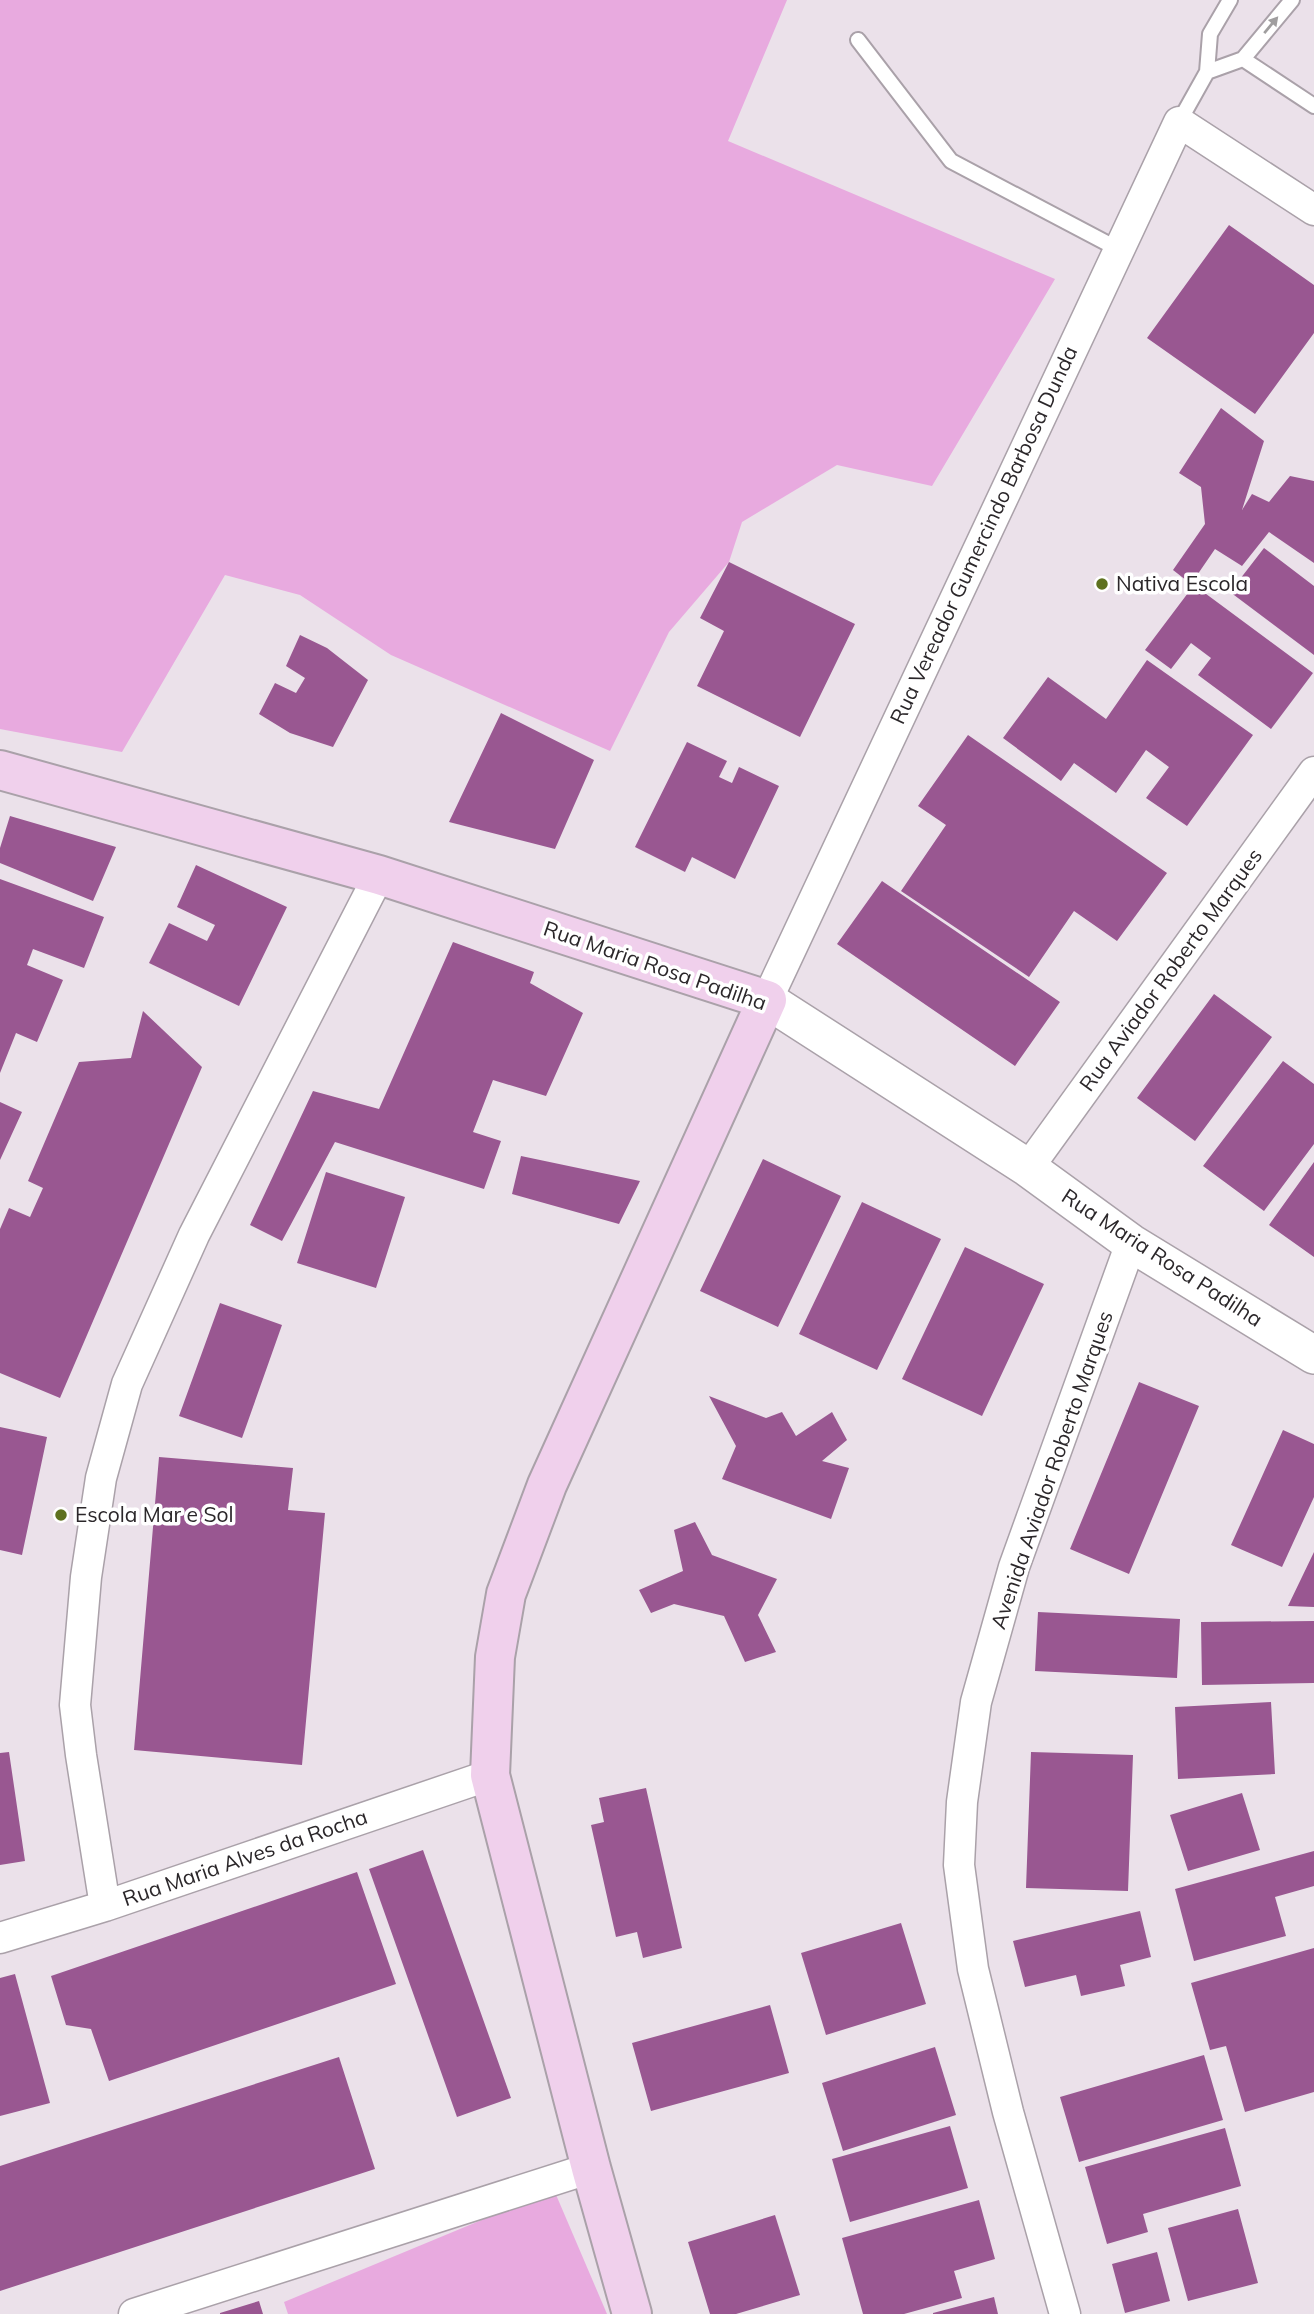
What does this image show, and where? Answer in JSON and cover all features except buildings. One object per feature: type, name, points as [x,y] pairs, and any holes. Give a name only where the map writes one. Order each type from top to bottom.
[{"type":"main road","name":"Rua Maria Rosa Padilha","points":[[0,770],[379,874],[766,1000]]},
{"type":"main road","points":[[632,2314],[591,2168],[490,1775],[495,1657],[506,1594],[547,1485],[766,1000]]},
{"type":"street","name":"Rua Vereador Gumercindo Barbosa Dunda","points":[[766,1000],[1179,122]]},
{"type":"street","points":[[1179,122],[1314,209]]},
{"type":"street","name":"Rua Aviador Roberto Marques","points":[[1028,1168],[1314,772]]},
{"type":"street","points":[[105,1906],[75,1704],[86,1577],[100,1478],[127,1384],[194,1235],[379,874]]},
{"type":"street","name":"Rua Maria Rosa Padilha","points":[[766,1000],[1028,1168],[1131,1243],[1314,1355]]},
{"type":"street","name":"Avenida Aviador Roberto Marques","points":[[1065,2314],[1008,2112],[973,1969],[959,1865],[962,1802],[976,1702],[1014,1567],[1131,1243]]},
{"type":"street","name":"Rua Maria Alves da Rocha","points":[[0,1938],[105,1906],[490,1775]]},
{"type":"street","points":[[134,2314],[591,2168]]},
{"type":"lane","name":"Rua Vereador Gumercindo Barbosa Dunda","points":[[1179,122],[1208,72],[1210,34],[1230,0]]},
{"type":"lane","points":[[1208,72],[1243,59],[1292,0]]},
{"type":"lane","points":[[858,40],[951,161],[1118,249]]},
{"type":"lane","points":[[1243,59],[1314,106]]},
{"type":"shaded area","points":[[0,0],[787,0],[728,141],[1055,279],[932,486],[837,465],[742,522],[729,562],[669,632],[610,751],[391,655],[300,595],[225,575],[122,752],[0,729]]},
{"type":"shaded area","points":[[554,2190],[607,2314],[288,2314],[284,2302]]},
{"type":"place","name":"Nativa Escola","points":[[1102,584]]},
{"type":"place","name":"Escola Mar e Sol","points":[[61,1515]]}]
